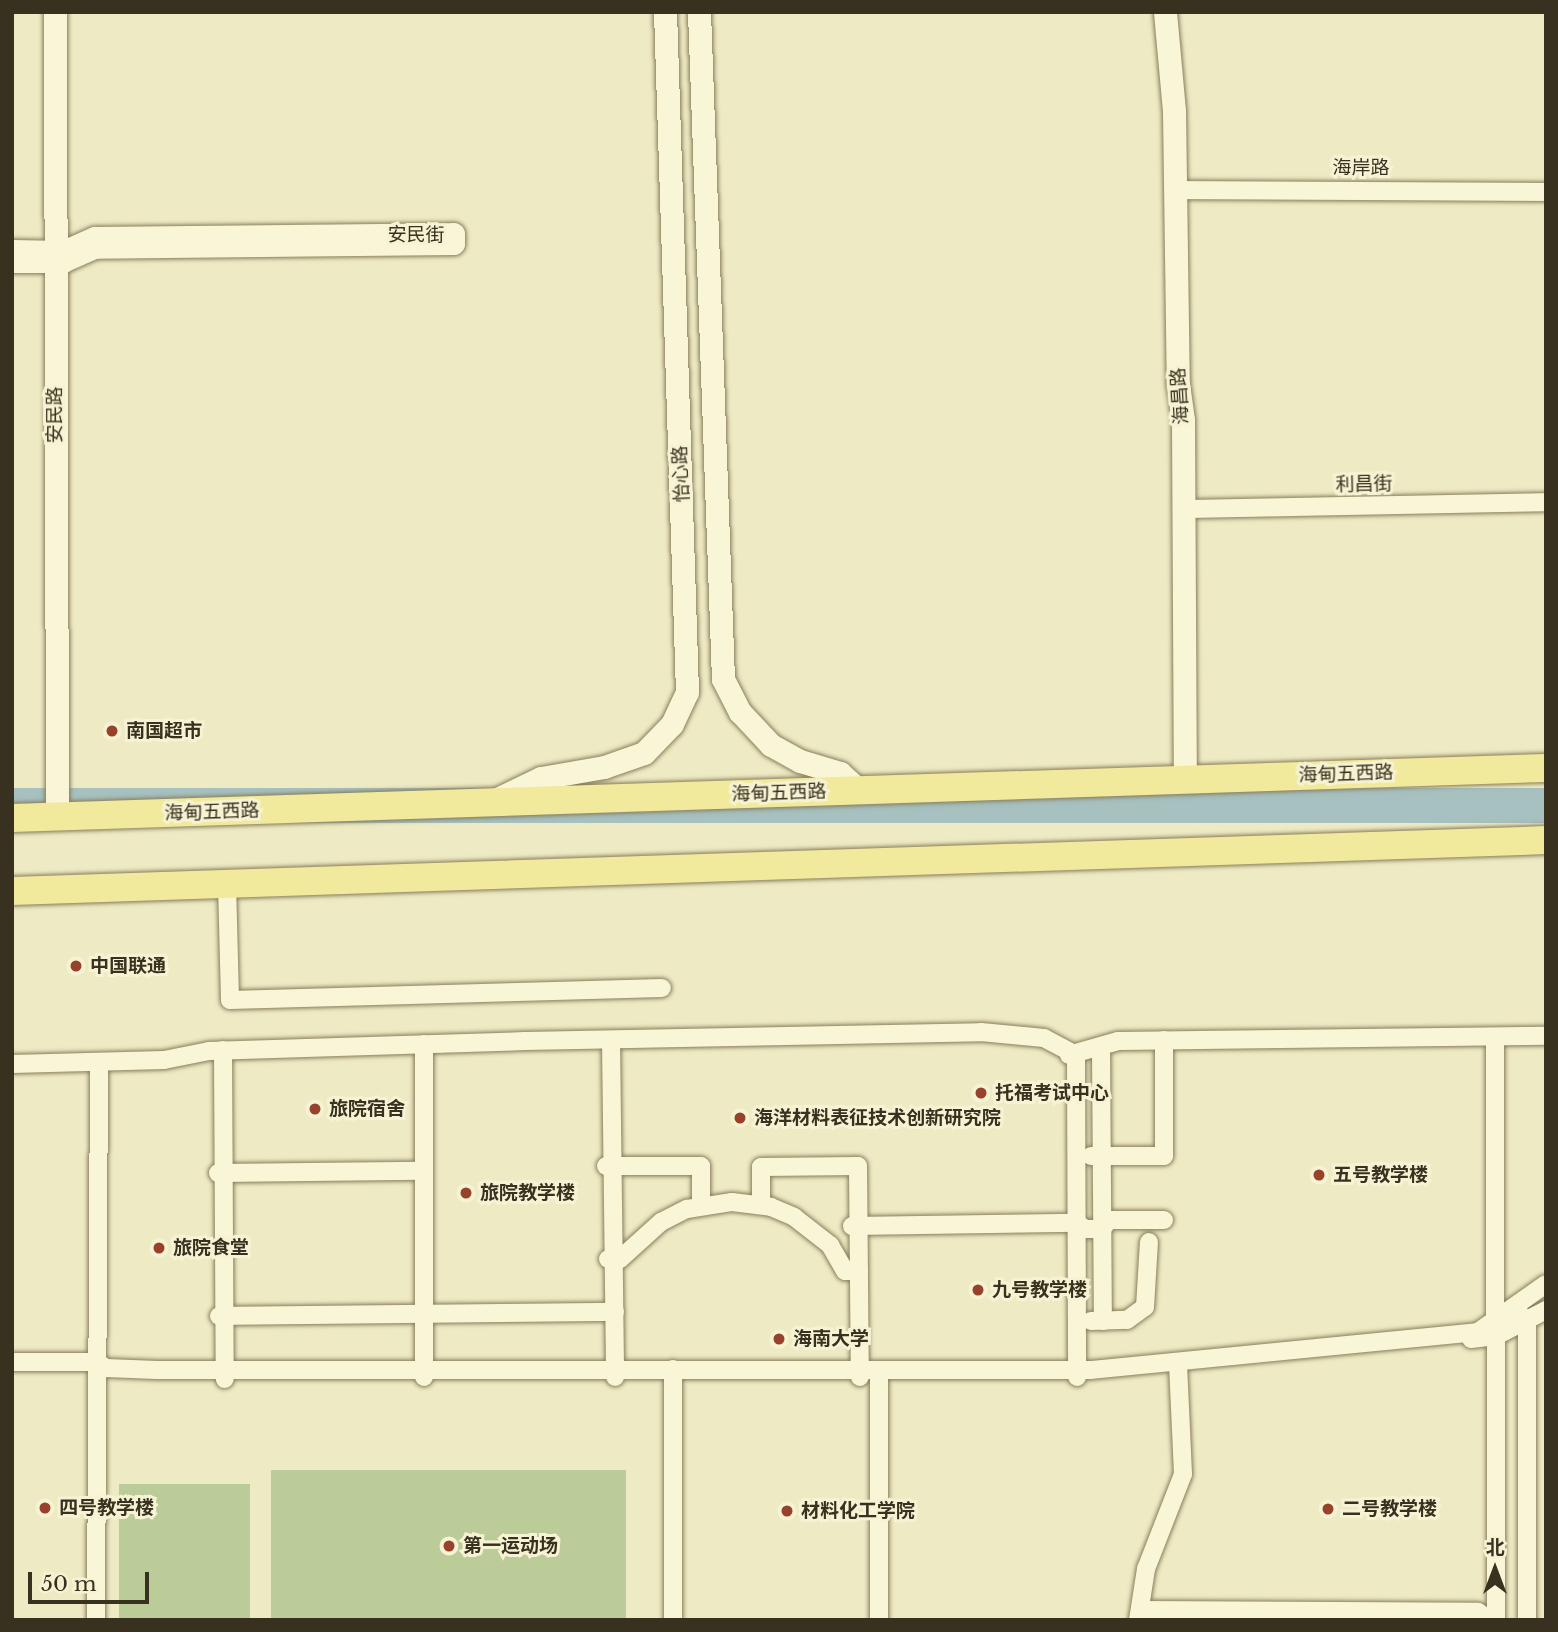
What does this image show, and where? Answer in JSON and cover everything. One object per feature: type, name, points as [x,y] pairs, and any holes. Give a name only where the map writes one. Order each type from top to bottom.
[{"type":"main road","name":"海甸五西路","points":[[12,818],[1546,768]]},
{"type":"main road","points":[[12,891],[1546,840]]},
{"type":"street","name":"安民路","points":[[55,12],[59,256],[61,817]]},
{"type":"street","name":"安民路","points":[[59,256],[62,12]]},
{"type":"street","name":"怡心路","points":[[486,804],[541,778],[604,767],[644,753],[671,724],[687,692],[665,12]]},
{"type":"street","name":"怡心路","points":[[699,12],[723,679],[740,712],[771,746],[800,761],[840,773],[859,790]]},
{"type":"street","name":"海昌路","points":[[1165,12],[1180,190]]},
{"type":"street","name":"海昌路","points":[[1179,12],[1180,190],[1190,509],[1192,780]]},
{"type":"street","name":"海岸路","points":[[1180,190],[1546,192]]},
{"type":"street","name":"安民街","points":[[12,251],[59,256],[94,238],[453,234],[453,243],[94,247],[59,256],[12,261]]},
{"type":"street","name":"利昌街","points":[[1190,509],[1546,502]]},
{"type":"street","points":[[227,884],[230,1000],[662,988]]},
{"type":"street","points":[[1496,1041],[1546,1036]]},
{"type":"street","points":[[12,1066],[166,1064],[220,1053],[608,1043],[996,1038],[1032,1041],[1073,1058],[1118,1047],[1164,1044],[1546,1042]]},
{"type":"street","points":[[1496,1041],[1499,1287],[1496,1317],[1496,1620]]},
{"type":"street","points":[[608,1043],[612,1373]]},
{"type":"street","points":[[1073,1156],[1164,1156],[1164,1044]]},
{"type":"street","points":[[421,1047],[422,1373]]},
{"type":"street","points":[[1101,1050],[1103,1321]]},
{"type":"street","points":[[220,1053],[222,1375]]},
{"type":"street","points":[[1073,1058],[1074,1373]]},
{"type":"street","points":[[95,1065],[96,1620]]},
{"type":"street","points":[[609,1166],[701,1166],[701,1204]]},
{"type":"street","points":[[761,1205],[761,1167],[851,1166],[855,1223],[857,1374]]},
{"type":"street","points":[[221,1176],[420,1174]]},
{"type":"street","points":[[611,1259],[620,1259],[661,1222],[701,1204],[761,1205],[783,1211],[817,1233],[845,1270],[856,1270]]},
{"type":"street","points":[[855,1223],[1073,1220],[1084,1229],[1102,1228],[1109,1220],[1164,1220]]},
{"type":"street","points":[[1074,1321],[1127,1320],[1145,1307],[1149,1242]]},
{"type":"street","points":[[1179,1365],[1478,1332],[1546,1284]]},
{"type":"street","points":[[1499,1287],[1527,1323],[1527,1620]]},
{"type":"street","points":[[222,1312],[611,1309]]},
{"type":"street","points":[[12,1362],[94,1367],[106,1378],[422,1373],[1074,1373],[1496,1336],[1527,1323],[1546,1310]]},
{"type":"street","points":[[1179,1365],[1184,1474],[1146,1569],[1139,1615],[1456,1616],[1478,1612],[1490,1620]]},
{"type":"street","points":[[12,1371],[94,1367]]},
{"type":"street","points":[[90,1620],[94,1367]]},
{"type":"street","points":[[673,1620],[676,1373]]},
{"type":"street","points":[[676,1373],[679,1620]]},
{"type":"street","points":[[879,1374],[879,1620]]},
{"type":"green space","name":"第一运动场","points":[[271,1470],[626,1470],[626,1620],[271,1620]]},
{"type":"green space","points":[[119,1484],[250,1484],[250,1620],[119,1620]]},
{"type":"water","points":[[12,788],[1546,788],[1546,823],[12,823]]},
{"type":"place","name":"南国超市","points":[[112,731]]},
{"type":"place","name":"中国联通","points":[[76,966]]},
{"type":"place","name":"托福考试中心","points":[[981,1093]]},
{"type":"place","name":"旅院宿舍","points":[[315,1109]]},
{"type":"place","name":"海洋材料表征技术创新研究院","points":[[740,1118]]},
{"type":"place","name":"五号教学楼","points":[[1319,1175]]},
{"type":"place","name":"旅院教学楼","points":[[466,1193]]},
{"type":"place","name":"旅院食堂","points":[[159,1248]]},
{"type":"place","name":"九号教学楼","points":[[978,1290]]},
{"type":"place","name":"海南大学","points":[[779,1339]]},
{"type":"place","name":"四号教学楼","points":[[45,1508]]},
{"type":"place","name":"二号教学楼","points":[[1328,1509]]},
{"type":"place","name":"材料化工学院","points":[[787,1511]]},
{"type":"place","name":"第一运动场","points":[[449,1546]]}]
